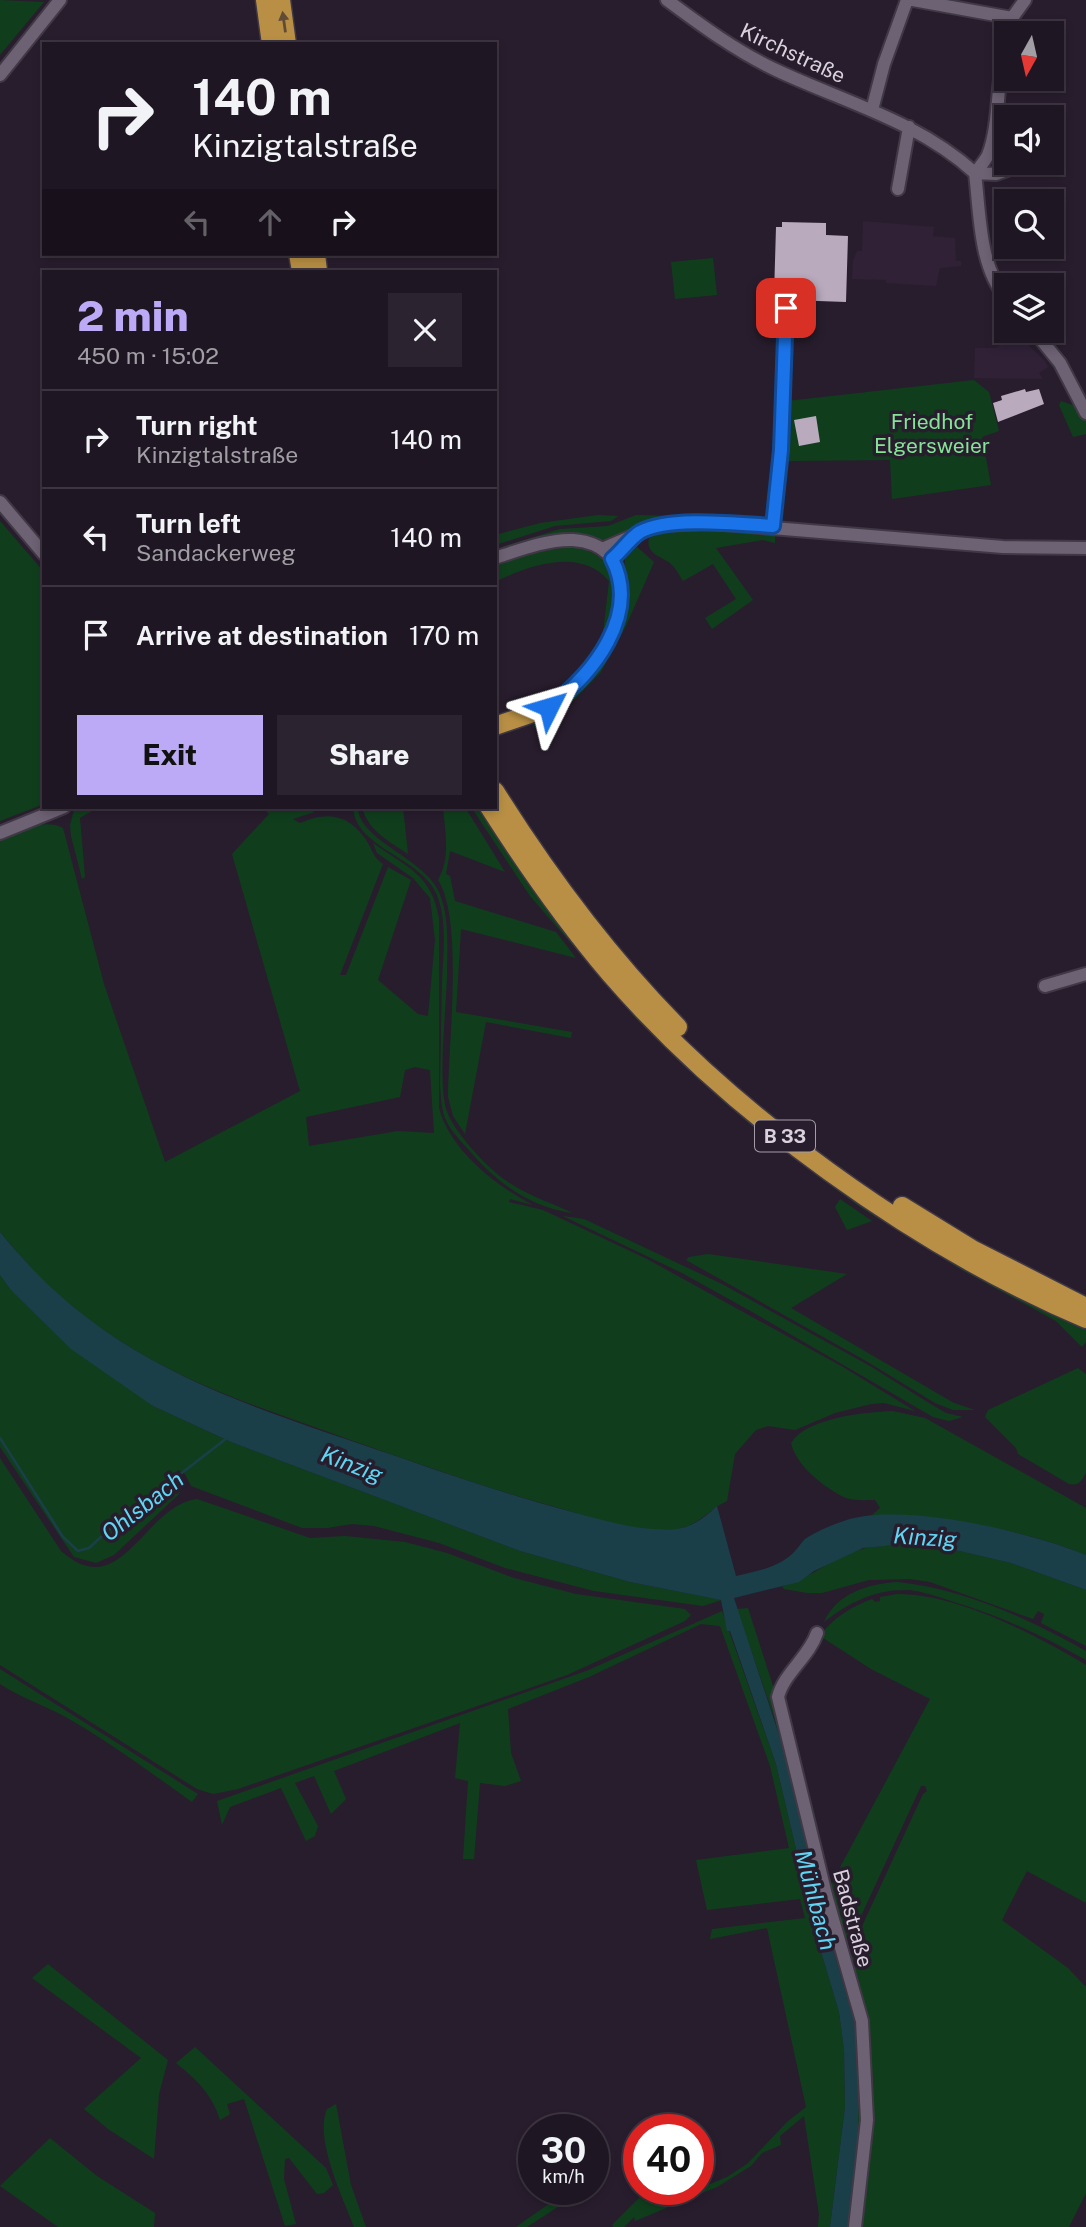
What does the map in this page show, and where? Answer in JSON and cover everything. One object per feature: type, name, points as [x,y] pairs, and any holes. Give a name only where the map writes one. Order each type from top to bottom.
[{"type":"highway","points":[[265,0],[271,42]]},
{"type":"highway","points":[[281,0],[287,42]]},
{"type":"highway","points":[[497,725],[530,714]]},
{"type":"highway","name":"B 33","points":[[497,793],[537,856],[593,933],[646,995],[705,1055],[802,1137],[903,1207],[972,1249],[1086,1307]]},
{"type":"highway","name":"B 33","points":[[490,809],[539,884],[610,974],[669,1035],[738,1098],[836,1174],[932,1240],[1050,1304],[1086,1319]]},
{"type":"street","points":[[0,75],[60,0]]},
{"type":"street","name":"Kirchstraße","points":[[667,0],[720,40],[775,69],[909,127],[953,153],[975,173]]},
{"type":"street","points":[[873,110],[884,64],[907,0]]},
{"type":"street","points":[[914,0],[1012,18]]},
{"type":"street","points":[[1011,21],[1025,0]]},
{"type":"street","points":[[994,279],[983,243],[975,173],[987,156],[992,139],[997,91]]},
{"type":"street","points":[[898,189],[909,127]]},
{"type":"street","points":[[975,173],[994,174]]},
{"type":"street","points":[[773,526],[781,450],[786,308]]},
{"type":"street","points":[[1044,343],[1060,363],[1086,413]]},
{"type":"street","points":[[0,502],[42,552]]},
{"type":"street","points":[[602,549],[658,525],[712,523],[773,526],[849,535],[872,541],[911,538],[1003,547],[1086,548]]},
{"type":"street","points":[[612,559],[638,533]]},
{"type":"street","points":[[497,558],[563,541],[582,542],[602,549],[612,559],[622,586],[616,621],[597,661],[549,707],[530,714]]},
{"type":"street","points":[[0,833],[59,809]]},
{"type":"street","points":[[1045,986],[1086,974]]},
{"type":"street","name":"Badstraße","points":[[817,1633],[805,1658],[780,1688],[778,1697],[826,1895],[862,2021],[867,2120],[855,2227]]},
{"type":"shaded area","points":[[863,221],[934,227],[933,236],[955,238],[956,261],[961,261],[961,266],[940,268],[936,286],[852,279],[853,261],[857,251],[862,251]]},
{"type":"shaded area","points":[[1001,343],[1026,343],[1048,367],[1039,373],[1043,379],[974,378],[975,348],[996,348]]},
{"type":"green space","points":[[0,0],[44,2],[0,55]]},
{"type":"green space","points":[[713,258],[717,295],[675,299],[671,262]]},
{"type":"green space","name":"Friedhof Elgersweier","points":[[974,380],[989,392],[999,431],[982,437],[991,485],[892,499],[890,460],[784,461],[787,401]]},
{"type":"green space","points":[[1061,401],[1078,407],[1086,420],[1086,434],[1073,437],[1059,405]]},
{"type":"green space","points":[[598,515],[618,516],[611,521],[555,526],[497,544],[497,534],[540,523]]},
{"type":"green space","points":[[636,515],[766,518],[758,521],[658,521],[636,526],[612,539],[497,553],[497,548],[560,529],[608,526]]},
{"type":"green space","points":[[0,521],[42,570],[42,805],[0,821]]},
{"type":"green space","points":[[658,532],[775,532],[775,543],[763,540],[716,548],[753,600],[712,629],[705,618],[736,599],[713,564],[683,581],[673,566],[652,552],[649,538]]},
{"type":"green space","points":[[570,547],[589,551],[602,559],[610,569],[615,596],[602,642],[609,581],[597,571],[584,564],[554,562],[523,570],[497,581],[497,565],[535,552]]},
{"type":"green space","points":[[637,547],[654,562],[626,626],[601,672],[574,700],[545,716],[533,728],[534,720],[549,711],[619,626],[629,593],[625,560],[631,550]]},
{"type":"green space","points":[[96,809],[80,818],[85,877],[82,879],[71,836],[70,825],[74,810]]},
{"type":"green space","points":[[263,809],[306,809],[315,812],[293,819],[300,823],[326,816],[350,823],[383,864],[340,975],[346,975],[388,867],[411,880],[378,980],[418,1014],[428,1016],[435,940],[430,898],[413,878],[377,853],[373,843],[416,873],[436,904],[439,919],[439,1108],[453,1138],[476,1165],[504,1188],[533,1205],[510,1199],[509,1202],[543,1210],[647,1259],[843,1367],[915,1411],[884,1403],[871,1404],[835,1413],[795,1430],[768,1426],[756,1430],[735,1454],[727,1501],[684,1527],[646,1529],[526,1499],[257,1406],[171,1370],[84,1316],[54,1291],[0,1232],[0,838],[40,825],[63,828],[104,984],[165,1162],[300,1091],[232,854],[269,814]],"holes":[[[415,1067],[430,1070],[434,1133],[398,1131],[309,1146],[306,1117],[400,1097],[405,1070]]]},
{"type":"green space","points":[[353,809],[359,809],[368,829],[431,880],[443,902],[447,976],[443,1080],[446,1109],[451,1120],[472,1149],[507,1182],[573,1213],[542,1205],[514,1191],[479,1161],[447,1122],[440,1085],[444,937],[440,903],[428,881],[417,870],[376,843],[356,821]]},
{"type":"green space","points":[[363,809],[403,809],[408,854],[374,829]]},
{"type":"green space","points":[[443,809],[466,809],[505,872],[450,851],[446,874],[450,876],[455,901],[556,932],[576,958],[461,929],[456,1012],[572,1032],[571,1038],[486,1022],[465,1134],[453,1116],[448,1097],[453,953],[446,899],[438,880],[445,862]]},
{"type":"green space","points":[[472,809],[481,809],[532,890],[736,1106],[1086,1327],[1086,1342],[1082,1347],[1056,1321],[960,1269],[860,1207],[767,1138],[723,1101],[640,1023],[530,896]]},
{"type":"green space","points":[[840,1199],[872,1221],[847,1230],[835,1207]]},
{"type":"green space","points":[[563,1216],[584,1219],[722,1284],[870,1366],[946,1413],[963,1417],[949,1421],[933,1417],[682,1273]]},
{"type":"green space","points":[[708,1254],[847,1274],[791,1308],[954,1403],[975,1410],[953,1410],[935,1403],[686,1260],[689,1257]]},
{"type":"green space","points":[[0,1275],[10,1289],[153,1406],[231,1442],[520,1551],[630,1582],[722,1600],[703,1606],[594,1591],[505,1568],[439,1543],[374,1526],[352,1524],[302,1528],[191,1486],[185,1474],[178,1470],[172,1477],[182,1489],[178,1495],[114,1555],[96,1563],[74,1557],[0,1447]]},
{"type":"green space","points":[[1078,1368],[1086,1374],[1086,1472],[1080,1482],[1069,1484],[1018,1454],[1016,1448],[985,1417],[988,1410]]},
{"type":"green space","points":[[893,1411],[925,1418],[1086,1508],[1086,1555],[1008,1531],[927,1519],[872,1515],[880,1508],[875,1500],[853,1500],[838,1494],[813,1476],[794,1452],[791,1443],[799,1434],[822,1422],[852,1415]]},
{"type":"green space","points":[[0,1458],[61,1551],[82,1565],[101,1566],[117,1560],[162,1517],[178,1505],[197,1499],[310,1538],[345,1536],[405,1542],[447,1553],[514,1578],[576,1594],[685,1609],[691,1615],[685,1621],[567,1675],[238,1789],[213,1794],[197,1789],[0,1665]]},
{"type":"green space","points":[[895,1545],[942,1547],[1011,1563],[1086,1590],[1086,1646],[1041,1623],[1044,1614],[1038,1611],[1033,1619],[930,1582],[910,1579],[869,1580],[822,1593],[784,1589],[782,1586],[862,1549]]},
{"type":"green space","points":[[897,1582],[947,1591],[995,1607],[1086,1651],[1086,1660],[1005,1620],[937,1596],[913,1591],[895,1590],[873,1595],[852,1603],[824,1622],[837,1604],[854,1592]]},
{"type":"green space","points":[[897,1594],[921,1596],[970,1608],[1019,1629],[1086,1665],[1086,1903],[1027,1871],[1002,1920],[1068,1968],[1086,1987],[1086,2193],[1069,2227],[858,2227],[871,2103],[846,1961],[923,1794],[927,1791],[925,1786],[921,1786],[844,1953],[829,1888],[930,1699],[871,1669],[820,1636],[831,1623],[850,1609],[872,1599],[875,1602],[880,1601],[880,1597]]},
{"type":"green space","points":[[748,1608],[773,1686],[858,2019],[864,2092],[852,2227],[847,2227],[858,2065],[855,2024],[825,1922],[774,1717],[737,1609]]},
{"type":"green space","points":[[722,1611],[776,1764],[817,1938],[839,2012],[844,2050],[845,2107],[830,2227],[818,2227],[819,2214],[804,2116],[780,2136],[781,2145],[762,2153],[751,2166],[714,2188],[714,2182],[747,2164],[787,2122],[806,2107],[767,1928],[710,1939],[712,1929],[805,1918],[800,1899],[707,1910],[696,1860],[789,1848],[770,1766],[720,1626],[701,1624],[589,1677],[508,1709],[511,1753],[521,1781],[505,1786],[480,1783],[474,1859],[463,1859],[468,1781],[455,1778],[460,1723],[334,1771],[346,1799],[331,1814],[314,1776],[295,1783],[318,1826],[315,1836],[306,1841],[281,1788],[230,1807],[222,1825],[217,1801],[586,1671]]},
{"type":"green space","points":[[0,1669],[198,1794],[192,1802],[129,1757],[64,1716],[0,1684]]},
{"type":"green space","points":[[48,1964],[168,2060],[159,2094],[154,2159],[108,2129],[84,2109],[141,2058],[32,1978]]},
{"type":"green space","points":[[195,2047],[326,2168],[333,2185],[324,2193],[317,2194],[289,2158],[285,2159],[284,2179],[296,2224],[285,2226],[244,2099],[227,2104],[230,2114],[220,2120],[203,2088],[176,2063]]},
{"type":"green space","points":[[336,2104],[351,2185],[366,2227],[354,2227],[327,2152],[324,2121],[327,2109]]},
{"type":"green space","points":[[50,2138],[97,2176],[155,2213],[154,2227],[58,2227],[0,2186]]},
{"type":"green space","points":[[547,2205],[561,2205],[527,2227],[516,2227]]},
{"type":"green space","points":[[632,2205],[674,2205],[635,2221],[634,2217],[624,2227],[612,2225]]},
{"type":"water","points":[[0,1232],[54,1290],[117,1339],[186,1378],[260,1409],[491,1488],[624,1525],[663,1530],[682,1528],[698,1521],[717,1506],[736,1576],[779,1563],[793,1553],[805,1539],[824,1529],[868,1516],[931,1517],[965,1522],[1033,1537],[1086,1555],[1086,1590],[1011,1563],[942,1547],[895,1545],[863,1548],[814,1571],[799,1582],[734,1598],[784,1750],[825,1922],[855,2024],[858,2065],[858,2163],[847,2227],[830,2227],[845,2107],[844,2050],[839,2012],[817,1938],[776,1764],[730,1631],[727,1631],[721,1600],[630,1582],[520,1551],[231,1442],[153,1406],[71,1349],[10,1289],[0,1275]]},
{"type":"building","points":[[782,222],[826,223],[826,235],[848,236],[846,302],[790,300],[790,295],[774,295],[776,227],[782,227]]},
{"type":"building","points":[[1025,389],[1026,392],[1039,389],[1044,404],[998,422],[993,403],[1002,400],[1001,396]]},
{"type":"building","points":[[816,416],[820,442],[799,446],[794,420]]},
{"type":"waterway","name":"Ohlsbach","points":[[0,1438],[63,1537],[78,1551],[89,1548],[113,1526],[227,1438]]},
{"type":"route","points":[[549,707],[597,661],[610,637],[621,602],[622,586],[612,559],[638,533],[658,525],[712,523],[773,526],[781,450],[786,308]]},
{"type":"water label","name":"Kinzig","points":[[352,1464]]},
{"type":"water label","name":"Kinzig","points":[[925,1537]]},
{"type":"water label","name":"Mühlbach","points":[[816,1900]]}]
